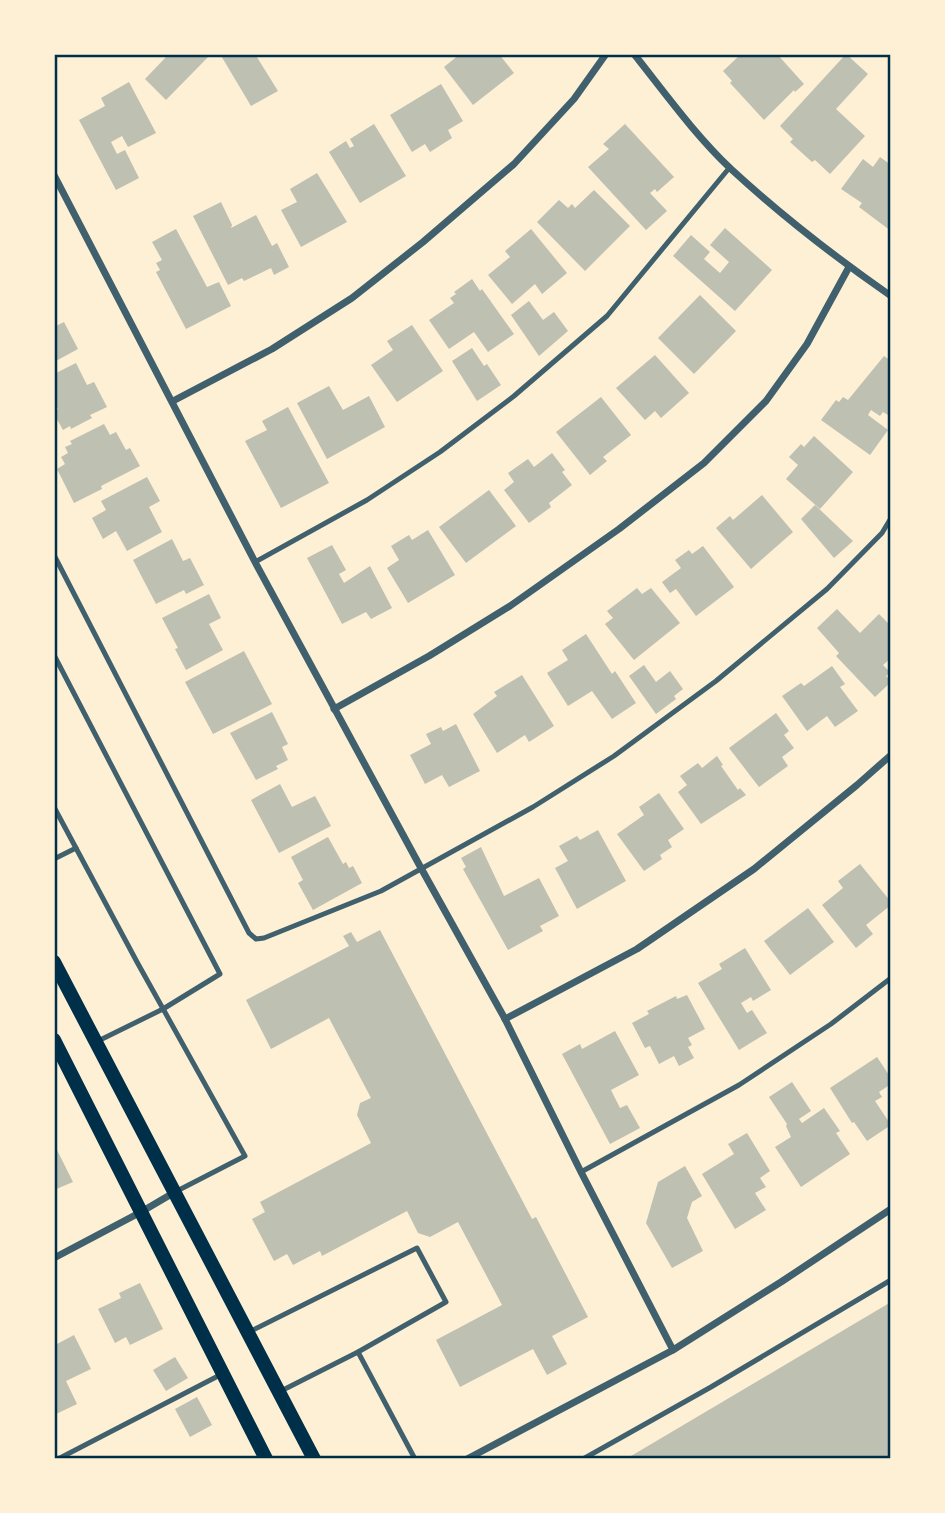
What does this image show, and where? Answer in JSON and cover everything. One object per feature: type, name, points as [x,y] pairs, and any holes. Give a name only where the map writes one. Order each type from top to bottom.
[{"type":"main road","points":[[54,962],[314,1459]]},
{"type":"main road","points":[[57,1050],[266,1459]]},
{"type":"street","points":[[173,401],[272,349],[329,313],[423,242],[514,164],[574,99],[606,54]]},
{"type":"street","points":[[634,54],[678,111],[730,167],[849,267],[891,296]]},
{"type":"street","points":[[54,174],[334,709],[505,1019],[673,1350]]},
{"type":"street","points":[[334,709],[429,656],[510,606],[619,529],[705,463],[766,401],[807,344],[849,267]]},
{"type":"street","points":[[505,1019],[637,948],[754,869],[891,755]]},
{"type":"street","points":[[54,1258],[175,1192]]},
{"type":"street","points":[[467,1459],[673,1350],[891,1209]]},
{"type":"lane","points":[[256,562],[367,500],[440,452],[514,396],[607,316],[730,167]]},
{"type":"lane","points":[[54,555],[250,933],[256,939],[381,891],[533,807],[614,756],[716,681],[827,589],[881,533],[891,518]]},
{"type":"lane","points":[[54,655],[220,974],[163,1009],[96,1042]]},
{"type":"lane","points":[[54,807],[245,1156],[175,1192]]},
{"type":"lane","points":[[54,859],[76,848]]},
{"type":"lane","points":[[581,1172],[739,1085],[831,1024],[891,978]]},
{"type":"lane","points":[[248,1332],[417,1248],[446,1302],[358,1352],[279,1392]]},
{"type":"lane","points":[[583,1459],[891,1280]]},
{"type":"lane","points":[[358,1352],[415,1459]]},
{"type":"lane","points":[[58,1459],[223,1374]]},
{"type":"building","points":[[164,54],[211,54],[166,100],[145,79],[166,57]]},
{"type":"building","points":[[220,54],[255,54],[278,91],[251,106]]},
{"type":"building","points":[[460,54],[499,54],[514,73],[473,105],[444,67]]},
{"type":"building","points":[[741,54],[777,54],[804,84],[795,92],[794,90],[764,120],[730,83],[732,81],[723,71]]},
{"type":"building","points":[[846,54],[868,74],[836,109],[865,136],[830,174],[790,142],[793,139],[780,126]]},
{"type":"building","points":[[129,82],[156,133],[128,147],[122,136],[111,142],[117,154],[125,150],[139,178],[116,190],[79,120],[105,106],[101,98]]},
{"type":"building","points":[[441,84],[463,121],[448,130],[452,138],[430,152],[425,144],[412,152],[390,115]]},
{"type":"building","points":[[374,124],[406,176],[360,203],[329,152],[346,141],[350,148],[354,146],[350,139]]},
{"type":"building","points":[[625,124],[674,177],[657,192],[655,189],[650,193],[667,211],[646,230],[588,167],[609,149],[603,144]]},
{"type":"building","points":[[880,157],[891,165],[891,231],[859,207],[862,203],[841,189],[863,159],[873,167]]},
{"type":"building","points":[[317,173],[347,222],[301,247],[281,210],[297,202],[290,189]]},
{"type":"building","points":[[594,190],[630,226],[585,271],[537,222],[559,200],[568,208],[572,204],[575,208]]},
{"type":"building","points":[[221,202],[231,228],[256,215],[272,246],[277,243],[289,267],[274,275],[271,268],[244,281],[242,278],[228,285],[193,216]]},
{"type":"building","points":[[725,228],[772,270],[735,311],[673,256],[691,235],[710,252],[704,259],[720,273],[729,262],[710,245]]},
{"type":"building","points":[[176,229],[207,287],[219,282],[231,306],[186,329],[156,272],[160,270],[156,263],[162,260],[152,242]]},
{"type":"building","points":[[531,229],[567,273],[542,294],[535,284],[512,304],[488,275],[510,257],[505,251]]},
{"type":"building","points":[[472,279],[514,334],[488,352],[474,332],[449,349],[429,320],[454,303],[450,298],[456,294],[454,292]]},
{"type":"building","points":[[700,295],[736,331],[694,374],[658,338]]},
{"type":"building","points":[[529,301],[543,320],[554,312],[568,331],[539,356],[511,315]]},
{"type":"building","points":[[64,322],[78,349],[54,362],[54,327]]},
{"type":"building","points":[[412,325],[443,371],[397,402],[371,365],[393,350],[387,341]]},
{"type":"building","points":[[472,348],[501,385],[477,401],[452,361]]},
{"type":"building","points":[[655,355],[689,393],[661,418],[655,411],[645,420],[616,388]]},
{"type":"building","points":[[884,356],[891,361],[891,411],[888,415],[883,412],[880,416],[871,410],[868,415],[888,430],[870,455],[821,420],[836,400],[839,402],[843,397],[848,400]]},
{"type":"building","points":[[76,363],[87,385],[94,382],[107,407],[71,429],[70,426],[63,430],[54,414],[58,409],[54,402],[54,374]]},
{"type":"building","points":[[329,386],[343,410],[369,396],[385,427],[327,459],[297,403]]},
{"type":"building","points":[[601,397],[631,435],[603,457],[607,461],[590,475],[556,432]]},
{"type":"building","points":[[288,407],[329,483],[281,508],[245,441],[267,430],[262,421]]},
{"type":"building","points":[[104,424],[110,435],[116,432],[126,450],[130,448],[140,466],[74,503],[57,469],[65,464],[61,457],[68,453],[65,447],[72,444],[70,441]]},
{"type":"building","points":[[814,436],[853,472],[820,509],[786,479],[798,465],[789,457],[801,444],[804,447]]},
{"type":"building","points":[[552,453],[572,485],[549,503],[551,507],[529,523],[504,490],[514,482],[508,473],[528,459],[534,467]]},
{"type":"building","points":[[147,477],[160,501],[149,507],[162,532],[127,551],[116,531],[103,539],[92,518],[106,510],[101,501]]},
{"type":"building","points":[[489,490],[516,526],[466,563],[439,527]]},
{"type":"building","points":[[762,495],[793,532],[751,569],[716,528],[730,516],[733,520]]},
{"type":"building","points":[[815,505],[853,541],[834,558],[801,519]]},
{"type":"building","points":[[428,530],[455,575],[408,603],[387,568],[399,560],[391,546],[409,535],[412,540]]},
{"type":"building","points":[[172,539],[183,561],[190,558],[204,585],[186,594],[184,590],[156,604],[133,560]]},
{"type":"building","points":[[332,545],[346,570],[339,574],[344,583],[370,566],[392,608],[371,619],[366,612],[342,624],[307,558]]},
{"type":"building","points":[[703,546],[734,587],[696,616],[676,589],[670,593],[662,582],[681,568],[675,560],[689,550],[692,554]]},
{"type":"building","points":[[637,588],[642,594],[651,588],[680,623],[634,660],[605,624],[613,618],[607,611]]},
{"type":"building","points":[[209,594],[221,618],[209,624],[223,650],[186,670],[162,618]]},
{"type":"building","points":[[837,609],[860,633],[879,614],[891,626],[891,658],[883,665],[890,672],[886,676],[891,682],[875,697],[836,656],[839,653],[817,628]]},
{"type":"building","points":[[586,634],[612,674],[615,671],[636,703],[612,719],[592,691],[568,706],[547,673],[568,660],[562,650]]},
{"type":"building","points":[[244,651],[272,704],[213,734],[185,682]]},
{"type":"building","points":[[644,665],[656,682],[670,671],[683,689],[674,696],[676,699],[656,714],[629,676]]},
{"type":"building","points":[[832,666],[845,684],[840,687],[858,711],[835,727],[827,716],[807,731],[782,696],[801,683],[804,686]]},
{"type":"building","points":[[522,675],[554,726],[529,742],[525,735],[497,753],[473,714],[497,696],[494,692]]},
{"type":"building","points":[[272,712],[288,744],[282,747],[288,760],[276,766],[278,769],[256,780],[230,733]]},
{"type":"building","points":[[776,713],[789,731],[784,735],[794,748],[782,757],[788,766],[759,787],[729,748]]},
{"type":"building","points":[[456,724],[480,771],[449,787],[442,775],[425,784],[410,755],[431,744],[426,734],[441,727],[443,731]]},
{"type":"building","points":[[717,756],[738,790],[740,788],[746,795],[701,824],[678,792],[687,785],[680,776],[698,763],[702,768]]},
{"type":"building","points":[[280,784],[292,807],[315,796],[331,826],[279,853],[251,800]]},
{"type":"building","points":[[659,793],[684,829],[668,840],[672,847],[660,855],[662,859],[644,871],[617,834],[644,815],[639,807]]},
{"type":"building","points":[[598,830],[626,881],[577,909],[555,868],[568,861],[559,846],[577,836],[580,840]]},
{"type":"building","points":[[328,837],[343,864],[346,862],[349,868],[353,866],[362,883],[313,910],[298,883],[303,880],[291,857]]},
{"type":"building","points":[[481,847],[504,896],[539,878],[559,916],[540,926],[543,931],[508,950],[463,869],[466,867],[461,858]]},
{"type":"building","points":[[860,864],[891,905],[866,925],[873,934],[856,948],[822,905],[843,888],[838,881]]},
{"type":"building","points":[[808,908],[834,942],[790,975],[764,941]]},
{"type":"building","points":[[380,930],[532,1219],[536,1217],[588,1317],[552,1336],[567,1364],[547,1375],[533,1349],[460,1387],[436,1340],[502,1305],[458,1222],[430,1237],[418,1233],[407,1211],[322,1256],[320,1251],[293,1265],[287,1254],[274,1261],[252,1219],[265,1212],[260,1202],[371,1143],[357,1115],[360,1103],[371,1098],[329,1018],[271,1049],[246,1000],[349,946],[343,936],[351,932],[357,942]]},
{"type":"building","points":[[745,948],[771,990],[753,1001],[751,997],[741,1003],[747,1013],[752,1010],[767,1033],[739,1050],[698,983],[722,969],[719,964]]},
{"type":"building","points":[[687,995],[705,1029],[688,1038],[692,1045],[688,1047],[694,1058],[679,1066],[674,1056],[659,1064],[650,1046],[645,1048],[632,1023],[649,1014],[647,1011],[676,996],[677,999]]},
{"type":"building","points":[[615,1031],[639,1075],[611,1090],[620,1108],[627,1105],[640,1128],[610,1144],[562,1054],[580,1044],[582,1049]]},
{"type":"building","points":[[877,1057],[891,1078],[891,1084],[879,1092],[882,1097],[875,1101],[891,1125],[867,1141],[830,1088]]},
{"type":"building","points":[[792,1082],[811,1111],[799,1119],[802,1123],[824,1108],[840,1131],[836,1133],[850,1154],[801,1187],[775,1147],[791,1137],[787,1124],[769,1097]]},
{"type":"building","points":[[747,1133],[770,1171],[760,1178],[766,1187],[755,1193],[766,1210],[735,1229],[702,1174],[734,1154],[728,1144]]},
{"type":"building","points":[[54,1144],[73,1182],[54,1190]]},
{"type":"building","points":[[685,1166],[702,1196],[692,1202],[687,1218],[703,1251],[672,1268],[646,1223],[658,1182]]},
{"type":"building","points":[[140,1283],[163,1329],[130,1345],[126,1337],[115,1343],[98,1309],[121,1298],[119,1293]]},
{"type":"building","points":[[891,1302],[891,1459],[626,1459]]},
{"type":"building","points":[[74,1335],[91,1369],[66,1381],[77,1404],[54,1415],[54,1339],[57,1344]]},
{"type":"building","points":[[175,1357],[188,1378],[166,1391],[153,1370]]},
{"type":"building","points":[[197,1397],[212,1425],[190,1437],[175,1409]]}]
